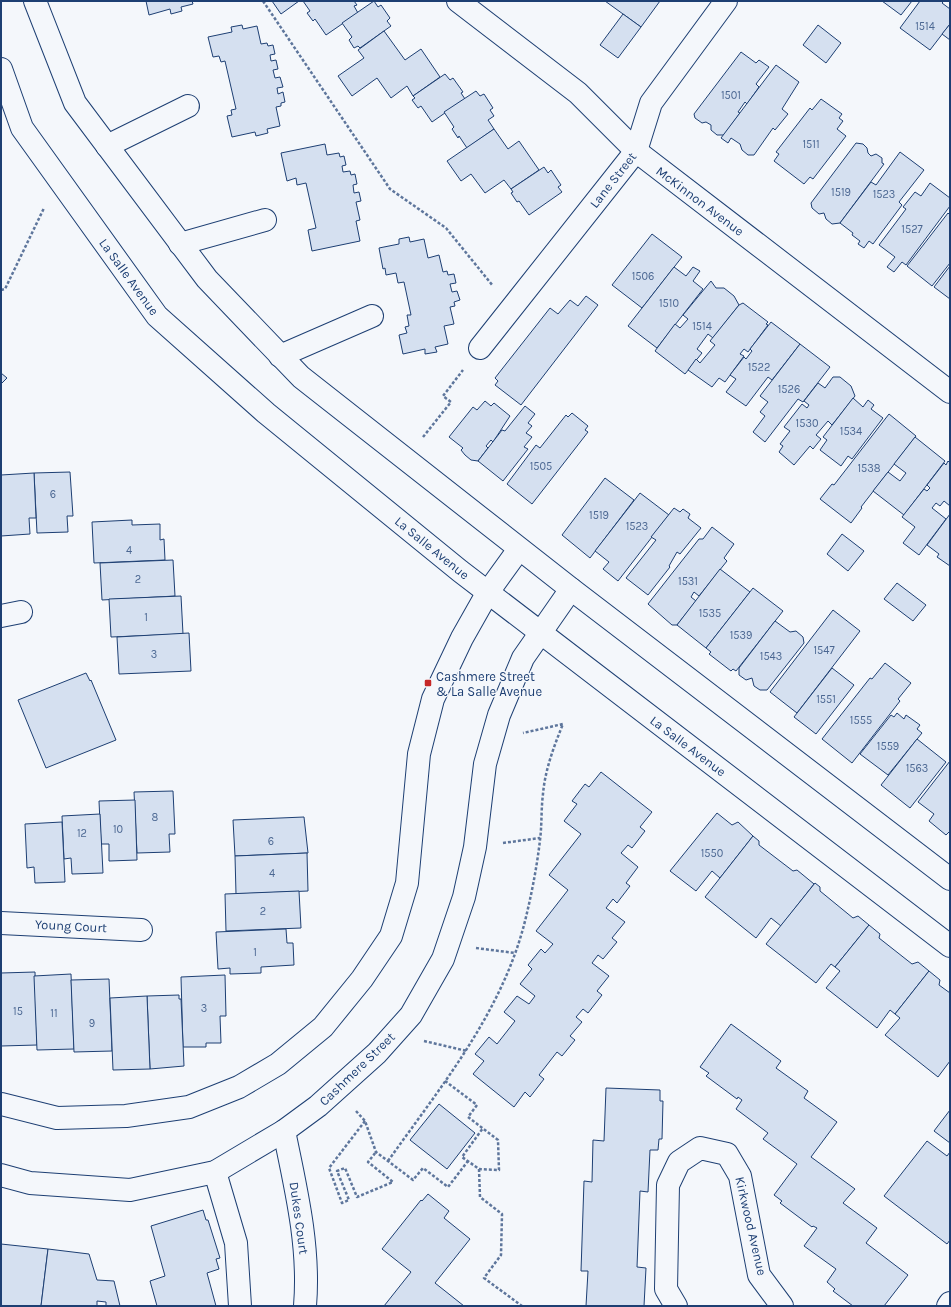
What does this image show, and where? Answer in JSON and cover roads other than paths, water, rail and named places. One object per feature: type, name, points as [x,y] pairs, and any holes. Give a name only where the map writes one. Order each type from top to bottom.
[{"type":"street","points":[[35,1],[75,103],[207,280],[301,377],[570,589],[950,879]]},
{"type":"street","name":"McKinnon Avenue","points":[[458,1],[578,93],[636,151],[950,392]]},
{"type":"street","name":"Lane Street","points":[[480,348],[636,151],[651,103],[726,1]]},
{"type":"street","name":"La Salle Avenue","points":[[1,70],[22,128],[157,316],[266,413],[488,592],[950,946]]},
{"type":"street","points":[[107,146],[188,106]]},
{"type":"street","points":[[180,244],[265,220]]},
{"type":"street","points":[[280,356],[372,316]]},
{"type":"street","points":[[1,1104],[57,1118],[126,1116],[189,1107],[239,1087],[278,1064],[323,1026],[362,980],[391,936],[407,883],[419,754],[433,699],[462,638],[488,592],[519,549]]},
{"type":"street","name":"Cashmere Street","points":[[1,1175],[30,1183],[130,1190],[215,1172],[284,1131],[318,1106],[377,1053],[411,1014],[443,959],[464,897],[475,847],[485,764],[499,715],[523,658],[570,589]]},
{"type":"street","name":"Young Court","points":[[1,923],[141,930]]},
{"type":"street","name":"Dukes Court","points":[[284,1131],[301,1214],[307,1282],[305,1306]]},
{"type":"street","name":"Kirkwood Avenue","points":[[676,1306],[666,1289],[668,1185],[679,1162],[700,1148],[727,1154],[740,1176],[759,1275],[782,1306]]},
{"type":"street","points":[[215,1172],[236,1243],[240,1306]]},
{"type":"place","name":"Cashmere Street & La Salle Avenue","points":[[428,683]]}]
